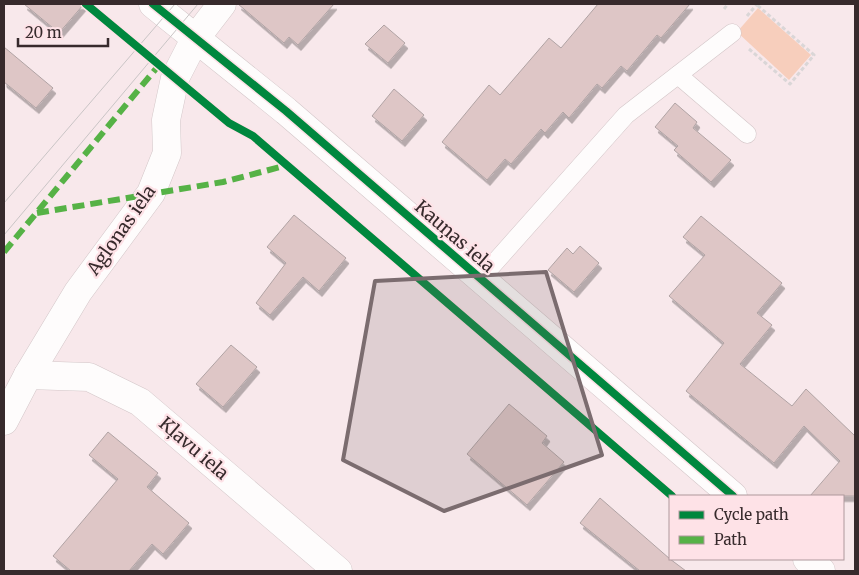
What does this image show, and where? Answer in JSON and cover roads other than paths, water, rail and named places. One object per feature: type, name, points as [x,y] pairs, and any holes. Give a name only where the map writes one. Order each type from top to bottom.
[{"type":"street","name":"Kauņas iela","points":[[153,4],[286,111],[732,495]]},
{"type":"street","name":"Aglonas iela","points":[[4,422],[28,374],[78,292],[152,193],[167,153],[166,120],[175,78],[195,39],[222,4]]},
{"type":"street","name":"Kļavu iela","points":[[28,374],[89,377],[140,402],[338,571]]},
{"type":"street","points":[[808,560],[821,571]]},
{"type":"lane","points":[[481,278],[626,115],[732,33]]},
{"type":"lane","points":[[678,75],[747,134]]},
{"type":"tram line","points":[[4,203],[175,4]]},
{"type":"tram line","points":[[4,235],[198,4]]}]
